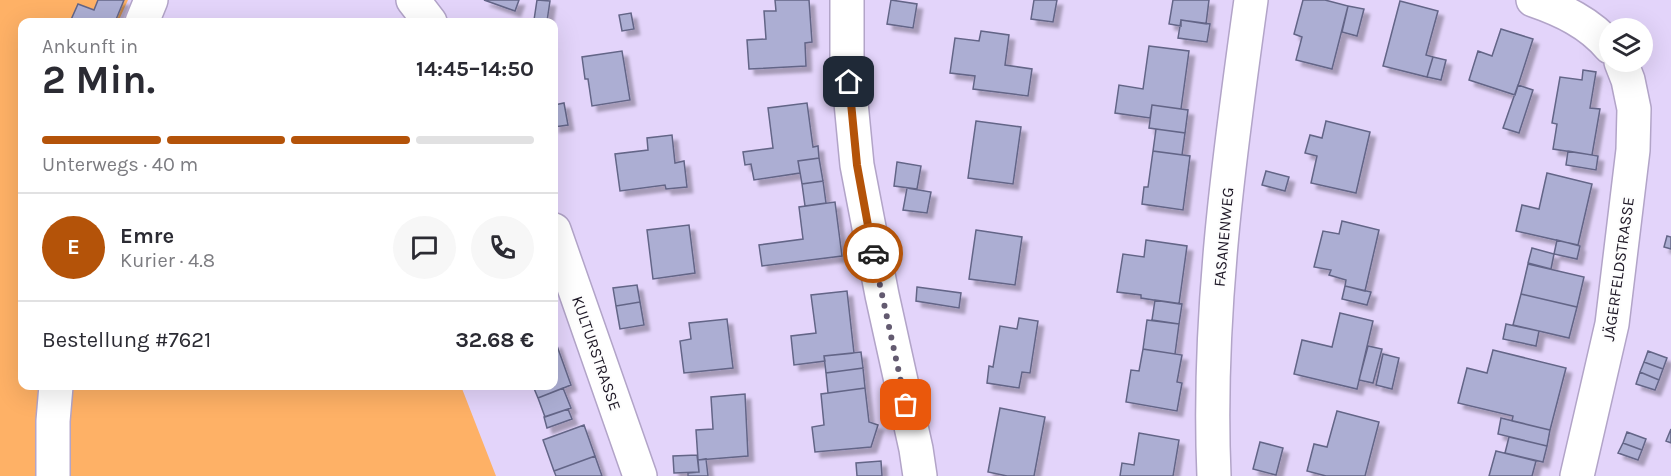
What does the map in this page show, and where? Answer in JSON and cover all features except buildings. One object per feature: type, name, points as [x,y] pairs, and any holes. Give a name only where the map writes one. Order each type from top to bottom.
[{"type":"street","points":[[144,18],[151,0]]},
{"type":"street","points":[[413,0],[427,18]]},
{"type":"street","points":[[847,0],[847,62],[857,165],[920,476]]},
{"type":"street","name":"FASANENWEG","points":[[1214,476],[1213,365],[1221,257],[1231,140],[1251,0]]},
{"type":"street","points":[[1533,0],[1551,6],[1584,23],[1599,35]]},
{"type":"street","name":"JÄGERFELDSTRASSE","points":[[1577,476],[1612,324],[1633,150],[1634,109],[1625,72]]},
{"type":"street","name":"KULTURSTRASSE","points":[[558,241],[640,476]]},
{"type":"street","points":[[53,476],[52,421],[56,390]]},
{"type":"shaded area","points":[[0,0],[128,0],[120,18],[18,18],[18,390],[463,390],[496,476],[0,476]]},
{"type":"way so far","points":[[873,253],[906,405]]},
{"type":"route","points":[[849,82],[857,165],[873,253]]}]
